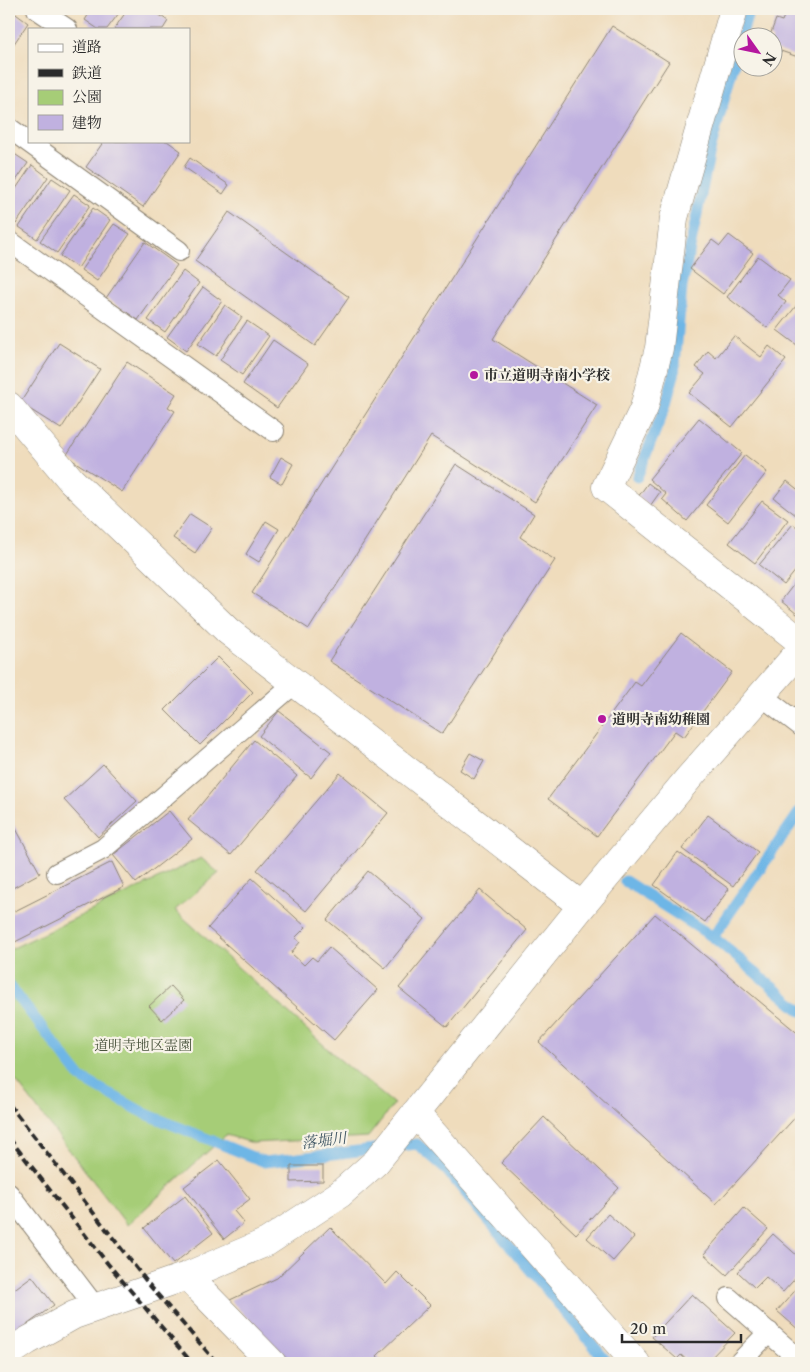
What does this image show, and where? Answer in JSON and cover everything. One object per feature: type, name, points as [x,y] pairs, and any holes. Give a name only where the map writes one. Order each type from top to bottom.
[{"type":"street","points":[[734,9],[674,218],[659,348],[644,408],[606,487],[801,642]]},
{"type":"street","points":[[9,406],[71,480],[228,631],[582,906]]},
{"type":"street","points":[[9,1354],[27,1341],[74,1315],[187,1276],[267,1242],[340,1194],[376,1162],[582,906],[688,779],[801,650]]},
{"type":"street","points":[[415,1113],[636,1363]]},
{"type":"street","points":[[187,1276],[272,1363]]},
{"type":"lane","points":[[36,9],[65,28]]},
{"type":"lane","points":[[9,128],[28,142]]},
{"type":"lane","points":[[28,142],[179,251]]},
{"type":"lane","points":[[9,241],[274,431]]},
{"type":"lane","points":[[57,873],[103,849],[295,683]]},
{"type":"lane","points":[[762,696],[801,726]]},
{"type":"lane","points":[[9,1194],[96,1308]]},
{"type":"lane","points":[[729,1298],[801,1361]]},
{"type":"lane","points":[[739,1363],[768,1332]]},
{"type":"green space","name":"道明寺地区霊園","points":[[201,858],[219,873],[175,910],[339,1059],[394,1104],[368,1137],[253,1143],[226,1135],[127,1225],[9,1072],[9,950]]},
{"type":"building","points":[[9,9],[28,23],[9,51]]},
{"type":"building","points":[[92,9],[122,9],[108,28],[97,28],[85,20]]},
{"type":"building","points":[[128,9],[151,9],[168,21],[164,28],[115,28]]},
{"type":"building","points":[[787,9],[801,9],[801,58],[782,51],[782,28],[773,28],[776,19],[782,21]]},
{"type":"building","points":[[612,26],[669,62],[493,339],[597,405],[535,502],[431,436],[309,629],[252,593]]},
{"type":"building","points":[[103,142],[168,142],[181,151],[143,207],[86,167]]},
{"type":"building","points":[[10,151],[28,163],[9,191],[9,154]]},
{"type":"building","points":[[190,158],[229,185],[223,194],[184,167]]},
{"type":"building","points":[[32,165],[48,177],[16,224],[9,219],[9,199]]},
{"type":"building","points":[[52,178],[70,190],[37,239],[19,227]]},
{"type":"building","points":[[74,194],[90,205],[57,253],[40,241]]},
{"type":"building","points":[[93,208],[110,220],[78,268],[60,256]]},
{"type":"building","points":[[229,212],[349,297],[315,346],[195,261]]},
{"type":"building","points":[[114,224],[130,234],[97,281],[81,270]]},
{"type":"building","points":[[729,235],[753,253],[723,294],[690,269],[712,240],[720,246]]},
{"type":"building","points":[[145,242],[177,265],[138,320],[106,298]]},
{"type":"building","points":[[758,256],[790,280],[778,295],[786,302],[767,328],[727,297]]},
{"type":"building","points":[[183,271],[199,283],[165,332],[148,320]]},
{"type":"building","points":[[203,287],[222,301],[186,351],[167,337]]},
{"type":"building","points":[[801,302],[801,348],[777,330]]},
{"type":"building","points":[[225,305],[242,317],[216,356],[198,344]]},
{"type":"building","points":[[247,321],[269,336],[242,375],[220,360]]},
{"type":"building","points":[[734,336],[761,357],[769,346],[786,360],[732,427],[689,393],[705,374],[696,367],[708,351],[716,358]]},
{"type":"building","points":[[273,340],[308,364],[277,408],[243,384]]},
{"type":"building","points":[[59,343],[100,369],[61,429],[20,403]]},
{"type":"building","points":[[127,362],[176,394],[168,407],[175,411],[122,492],[66,456]]},
{"type":"building","points":[[699,418],[742,453],[687,521],[662,499],[666,494],[649,479]]},
{"type":"building","points":[[745,455],[767,472],[728,522],[706,505]]},
{"type":"building","points":[[281,457],[293,464],[282,484],[270,477]]},
{"type":"building","points":[[456,464],[534,514],[520,537],[555,560],[442,734],[329,661]]},
{"type":"building","points":[[787,481],[801,492],[801,519],[774,498]]},
{"type":"building","points":[[648,483],[660,492],[650,506],[638,497]]},
{"type":"building","points":[[762,501],[788,520],[755,563],[729,543]]},
{"type":"building","points":[[190,514],[212,528],[195,553],[173,538]]},
{"type":"building","points":[[266,521],[279,529],[259,562],[246,554]]},
{"type":"building","points":[[793,524],[801,530],[801,564],[784,585],[759,565]]},
{"type":"building","points":[[801,575],[801,614],[797,614],[781,601]]},
{"type":"building","points":[[681,633],[732,672],[684,737],[675,731],[597,836],[548,799],[635,682],[641,686]]},
{"type":"building","points":[[218,657],[253,692],[200,745],[165,710]]},
{"type":"building","points":[[801,700],[801,714],[794,708]]},
{"type":"building","points":[[279,711],[331,752],[311,778],[259,736]]},
{"type":"building","points":[[254,740],[297,776],[231,855],[188,820]]},
{"type":"building","points":[[470,753],[484,761],[474,779],[460,770]]},
{"type":"building","points":[[103,764],[137,801],[98,837],[64,800]]},
{"type":"building","points":[[340,773],[388,813],[306,911],[257,870]]},
{"type":"building","points":[[169,811],[192,839],[136,883],[113,855]]},
{"type":"building","points":[[708,815],[758,852],[733,886],[682,849]]},
{"type":"building","points":[[14,825],[40,873],[9,890],[9,828]]},
{"type":"building","points":[[678,852],[729,889],[705,922],[654,885]]},
{"type":"building","points":[[112,862],[124,887],[15,942],[9,929],[9,914]]},
{"type":"building","points":[[368,871],[425,919],[385,968],[327,920]]},
{"type":"building","points":[[252,878],[306,927],[295,938],[300,942],[291,953],[304,965],[312,957],[317,961],[329,947],[378,990],[334,1040],[208,928]]},
{"type":"building","points":[[480,890],[527,930],[447,1027],[399,988]]},
{"type":"building","points":[[655,914],[801,1036],[801,1111],[716,1204],[539,1042]]},
{"type":"building","points":[[171,986],[184,1000],[162,1020],[149,1006]]},
{"type":"building","points":[[544,1117],[619,1188],[576,1234],[501,1163]]},
{"type":"building","points":[[219,1160],[250,1199],[234,1211],[244,1223],[224,1239],[184,1187]]},
{"type":"building","points":[[291,1166],[323,1166],[323,1181],[291,1182]]},
{"type":"building","points":[[185,1196],[213,1233],[173,1264],[144,1228]]},
{"type":"building","points":[[744,1208],[768,1229],[727,1275],[704,1254]]},
{"type":"building","points":[[608,1214],[634,1237],[613,1261],[587,1238]]},
{"type":"building","points":[[330,1227],[386,1284],[397,1272],[430,1305],[377,1356],[384,1363],[291,1363],[230,1300],[277,1278]]},
{"type":"building","points":[[773,1234],[801,1259],[801,1272],[783,1292],[766,1277],[755,1288],[738,1272]]},
{"type":"building","points":[[32,1276],[54,1305],[9,1338],[9,1293]]},
{"type":"building","points":[[801,1284],[801,1330],[800,1331],[777,1311]]},
{"type":"building","points":[[692,1294],[735,1333],[706,1363],[690,1363],[681,1355],[677,1359],[652,1337]]},
{"type":"waterway","points":[[637,477],[665,407],[674,375],[682,287],[710,151],[749,9]]},
{"type":"waterway","points":[[713,937],[801,810]]},
{"type":"waterway","points":[[625,881],[713,937],[801,1011]]},
{"type":"waterway","name":"落堀川","points":[[9,985],[81,1078],[146,1114],[265,1162],[417,1144],[443,1166],[608,1363]]},
{"type":"railway","points":[[9,1104],[151,1287],[217,1363]]},
{"type":"railway","points":[[9,1138],[108,1264],[192,1363]]},
{"type":"place","name":"市立道明寺南小学校","points":[[474,375]]},
{"type":"place","name":"道明寺南幼稚園","points":[[602,719]]}]
